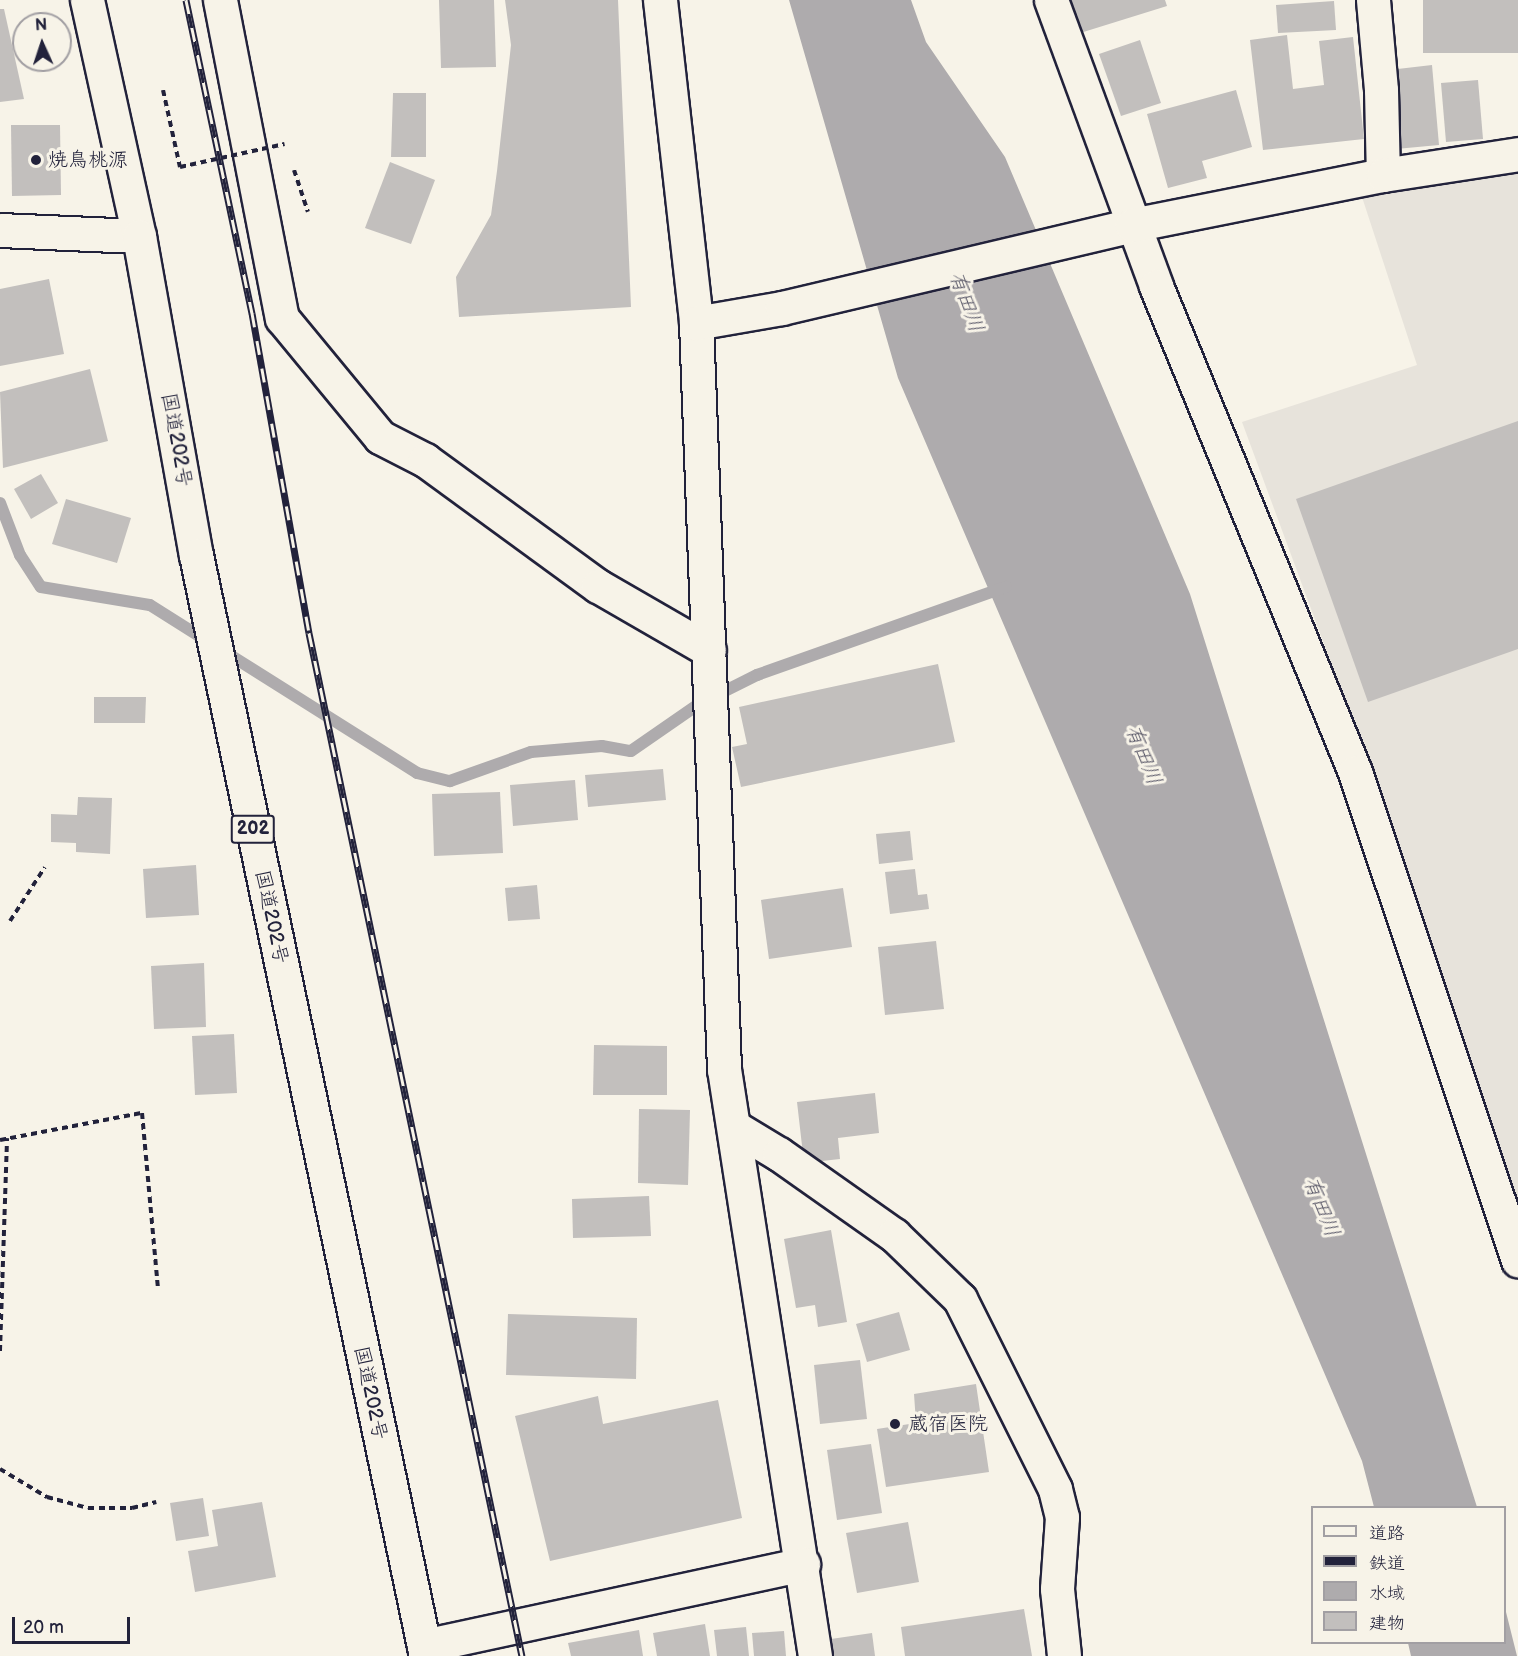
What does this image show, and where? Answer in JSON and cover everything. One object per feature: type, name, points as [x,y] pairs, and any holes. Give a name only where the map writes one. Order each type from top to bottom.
[{"type":"main road","name":"国道202号","points":[[87,0],[139,236],[196,555],[425,1651]]},
{"type":"main road","points":[[220,0],[282,318],[380,437],[425,460],[598,586],[709,650]]},
{"type":"main road","points":[[660,0],[696,323],[724,1069],[815,1656]]},
{"type":"main road","points":[[1051,0],[1132,225],[1355,772],[1518,1260]]},
{"type":"main road","points":[[1373,0],[1381,90],[1383,175]]},
{"type":"main road","points":[[696,323],[782,308],[1132,225],[1383,175],[1518,154]]},
{"type":"main road","points":[[0,230],[139,236]]},
{"type":"main road","points":[[734,1127],[779,1154],[894,1235],[960,1299],[1055,1489],[1062,1518],[1057,1589],[1064,1656]]},
{"type":"main road","points":[[425,1651],[802,1564]]},
{"type":"path","points":[[163,90],[180,167],[285,144],[289,155]]},
{"type":"path","points":[[293,167],[308,212]]},
{"type":"path","points":[[10,921],[45,867]]},
{"type":"path","points":[[0,1140],[142,1113],[159,1290]]},
{"type":"path","points":[[0,1352],[7,1138]]},
{"type":"path","points":[[0,1469],[47,1497],[88,1508],[132,1508],[156,1502]]},
{"type":"shaded area","points":[[1518,171],[1518,1231],[1375,782],[1242,422],[1417,365],[1361,194]]},
{"type":"water","name":"有田川","points":[[789,0],[911,0],[926,42],[1005,157],[1190,594],[1477,1506],[1374,1506],[1362,1461],[898,378]]},
{"type":"water","points":[[1506,1612],[1517,1656],[1411,1656],[1408,1644],[1506,1644]]},
{"type":"building","points":[[439,0],[494,0],[496,67],[441,68]]},
{"type":"building","points":[[505,0],[618,0],[631,307],[459,317],[456,277],[491,215],[511,45]]},
{"type":"building","points":[[1066,0],[1165,0],[1167,6],[1077,34]]},
{"type":"building","points":[[1423,0],[1518,0],[1518,53],[1423,53]]},
{"type":"building","points":[[1334,1],[1336,30],[1278,33],[1276,5]]},
{"type":"building","points":[[0,9],[4,9],[12,45],[12,72],[18,72],[24,99],[0,102]]},
{"type":"building","points":[[1287,35],[1293,89],[1324,85],[1319,41],[1353,37],[1364,139],[1263,150],[1250,40]]},
{"type":"building","points":[[1140,40],[1161,103],[1121,116],[1099,54]]},
{"type":"building","points":[[1432,65],[1439,145],[1396,149],[1389,70]]},
{"type":"building","points":[[1478,80],[1483,139],[1446,142],[1441,83]]},
{"type":"building","points":[[1236,90],[1252,147],[1202,161],[1207,178],[1168,188],[1147,114]]},
{"type":"building","points":[[393,93],[426,93],[426,157],[391,157]]},
{"type":"building","name":"焼鳥桃源","points":[[11,125],[60,125],[61,195],[12,196]]},
{"type":"building","points":[[390,162],[435,180],[411,244],[365,228]]},
{"type":"building","points":[[49,279],[64,354],[0,366],[0,289]]},
{"type":"building","points":[[90,369],[108,441],[3,468],[0,392]]},
{"type":"building","points":[[1518,421],[1518,649],[1368,702],[1296,499]]},
{"type":"building","points":[[41,474],[58,503],[31,519],[14,489]]},
{"type":"building","points":[[66,499],[131,518],[117,563],[52,544]]},
{"type":"building","points":[[938,664],[955,742],[741,787],[732,747],[747,744],[739,707]]},
{"type":"building","points":[[94,697],[146,697],[145,723],[94,723]]},
{"type":"building","points":[[663,769],[666,800],[588,807],[585,775]]},
{"type":"building","points":[[575,780],[578,820],[513,826],[510,785]]},
{"type":"building","points":[[500,792],[503,853],[434,856],[432,794]]},
{"type":"building","points":[[78,797],[112,798],[110,854],[76,852],[76,843],[51,842],[51,814],[77,815]]},
{"type":"building","points":[[910,831],[913,860],[879,864],[876,834]]},
{"type":"building","points":[[196,865],[199,915],[146,918],[143,869]]},
{"type":"building","points":[[915,869],[918,895],[927,894],[929,909],[890,914],[885,872]]},
{"type":"building","points":[[537,885],[540,919],[508,921],[505,888]]},
{"type":"building","points":[[843,888],[852,947],[769,959],[761,900]]},
{"type":"building","points":[[936,941],[944,1009],[885,1015],[878,947]]},
{"type":"building","points":[[204,963],[206,1027],[154,1029],[151,966]]},
{"type":"building","points":[[234,1034],[237,1093],[195,1095],[192,1036]]},
{"type":"building","points":[[594,1045],[667,1046],[667,1095],[593,1095]]},
{"type":"building","points":[[875,1093],[879,1133],[838,1138],[840,1159],[804,1163],[797,1102]]},
{"type":"building","points":[[639,1109],[690,1110],[688,1185],[638,1183]]},
{"type":"building","points":[[649,1196],[651,1236],[573,1238],[572,1199]]},
{"type":"building","points":[[831,1230],[847,1322],[818,1327],[815,1305],[796,1308],[784,1239]]},
{"type":"building","points":[[899,1312],[910,1350],[867,1362],[856,1324]]},
{"type":"building","points":[[508,1314],[637,1318],[636,1379],[506,1375]]},
{"type":"building","points":[[860,1360],[867,1419],[820,1424],[814,1365]]},
{"type":"building","points":[[976,1384],[989,1472],[886,1487],[877,1429],[916,1423],[914,1394]]},
{"type":"building","points":[[598,1396],[603,1424],[718,1400],[742,1518],[550,1561],[515,1416]]},
{"type":"building","points":[[871,1444],[882,1513],[837,1520],[827,1450]]},
{"type":"building","points":[[203,1498],[209,1536],[176,1541],[170,1503]]},
{"type":"building","points":[[262,1502],[276,1577],[195,1592],[188,1551],[218,1546],[212,1510]]},
{"type":"building","points":[[908,1522],[919,1582],[857,1593],[846,1533]]},
{"type":"building","points":[[1024,1609],[1032,1656],[905,1656],[901,1627]]},
{"type":"building","points":[[705,1624],[710,1656],[657,1656],[653,1633]]},
{"type":"building","points":[[746,1627],[749,1656],[717,1656],[714,1630]]},
{"type":"building","points":[[639,1630],[643,1656],[571,1656],[568,1643]]},
{"type":"building","points":[[784,1631],[786,1656],[754,1656],[752,1633]]},
{"type":"building","points":[[872,1633],[875,1656],[833,1656],[831,1639]]},
{"type":"waterway","points":[[0,503],[20,555],[41,587],[150,605],[207,641]]},
{"type":"waterway","points":[[222,650],[417,773],[450,781],[531,752],[602,746],[631,751],[699,704],[757,675],[1006,587]]},
{"type":"railway","points":[[186,0],[252,313],[309,633],[522,1656]]},
{"type":"place","name":"焼鳥桃源","points":[[36,160]]},
{"type":"place","name":"蔵宿医院","points":[[895,1424]]}]
